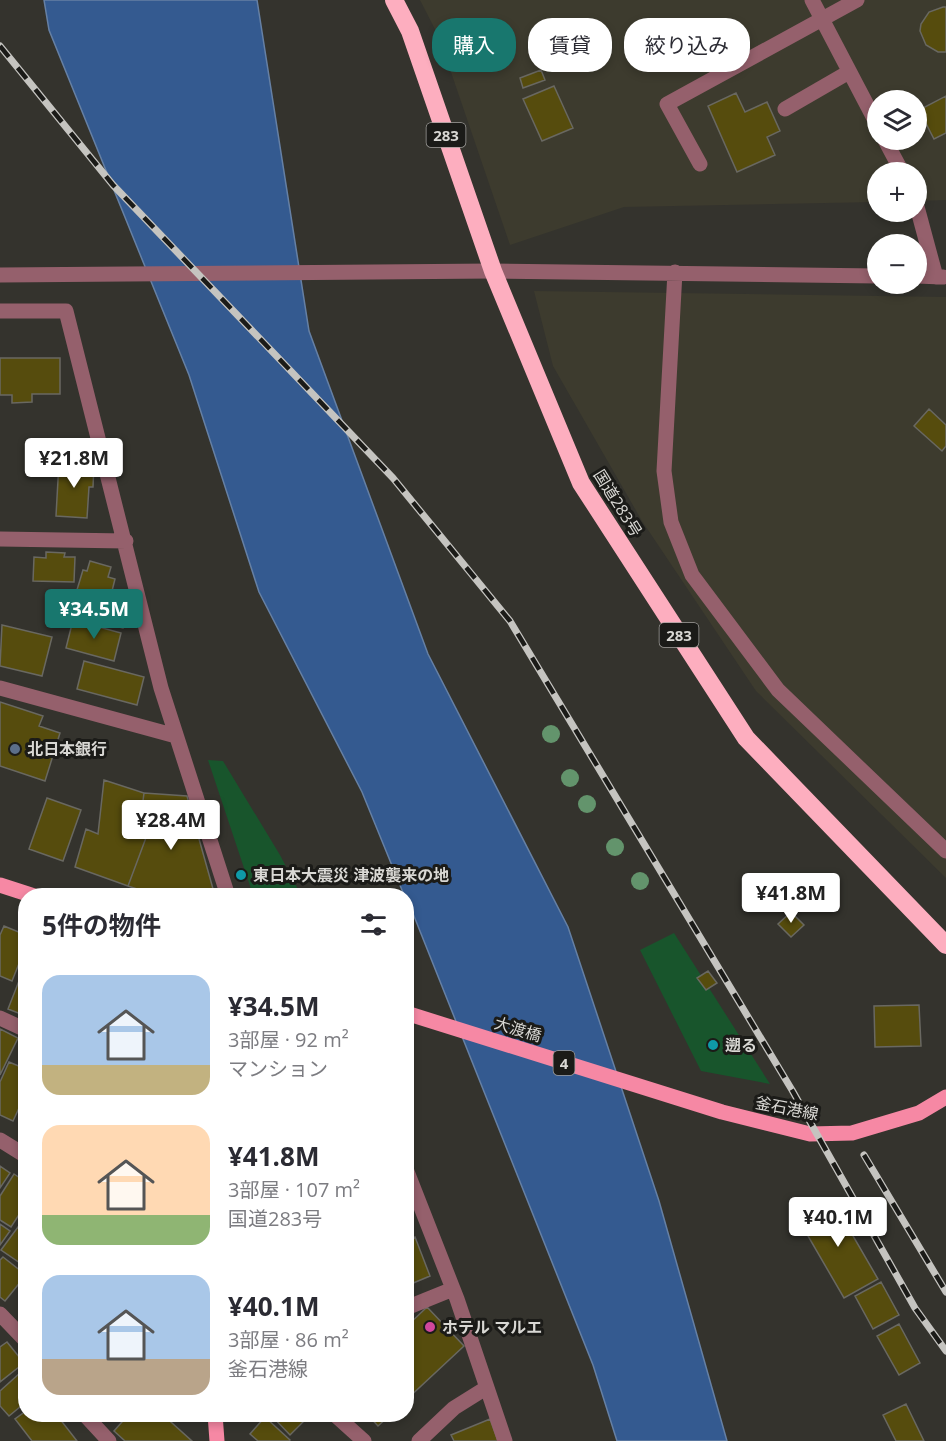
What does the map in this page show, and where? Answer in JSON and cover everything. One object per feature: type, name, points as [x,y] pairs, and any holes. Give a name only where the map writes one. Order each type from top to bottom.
[{"type":"highway","name":"国道283号","points":[[394,0],[410,30],[493,271],[580,483],[746,738],[946,945]]},
{"type":"main road","points":[[0,885],[18,891]]},
{"type":"main road","name":"大渡橋","points":[[414,1016],[722,1112]]},
{"type":"main road","name":"釜石港線","points":[[722,1112],[810,1134],[852,1133],[919,1113],[946,1096]]},
{"type":"main road","points":[[216,1422],[217,1441]]},
{"type":"street","points":[[812,0],[867,106]]},
{"type":"street","points":[[700,164],[667,104],[857,0]]},
{"type":"street","points":[[785,109],[849,72]]},
{"type":"street","points":[[923,222],[941,277]]},
{"type":"street","points":[[0,275],[493,271],[867,276]]},
{"type":"street","points":[[675,272],[664,471],[671,522],[692,575],[778,690],[946,851]]},
{"type":"street","points":[[0,311],[66,311],[126,541],[161,688],[225,888]]},
{"type":"street","points":[[0,539],[126,541]]},
{"type":"street","points":[[0,688],[176,736]]},
{"type":"street","points":[[0,1018],[18,1026]]},
{"type":"street","points":[[0,1140],[18,1151]]},
{"type":"street","points":[[414,1189],[453,1289],[506,1441]]},
{"type":"street","points":[[414,1305],[453,1289]]},
{"type":"street","points":[[0,1314],[8,1319],[18,1331]]},
{"type":"street","points":[[419,1441],[454,1408],[486,1388]]},
{"type":"street","points":[[91,1422],[109,1441]]},
{"type":"street","points":[[343,1422],[364,1441]]},
{"type":"shaded area","points":[[420,0],[946,0],[946,200],[927,201],[927,162],[867,162],[867,202],[624,207],[510,245],[451,72],[516,72],[516,18],[432,18],[432,23]]},
{"type":"shaded area","points":[[534,291],[946,297],[946,878],[756,691],[642,521],[553,366]]},
{"type":"green space","points":[[208,760],[223,761],[297,888],[251,888]]},
{"type":"green space","points":[[674,933],[770,1084],[701,1071],[640,950]]},
{"type":"water","points":[[44,0],[257,0],[309,331],[428,654],[568,927],[659,1201],[727,1441],[617,1441],[593,1365],[414,916],[414,888],[401,888],[362,792],[259,592],[189,375],[49,30]]},
{"type":"building","points":[[946,7],[946,52],[938,52],[926,45],[920,31],[921,24],[929,12]]},
{"type":"building","points":[[542,72],[545,80],[523,88],[520,78]]},
{"type":"building","points":[[554,86],[573,128],[542,141],[523,99]]},
{"type":"building","points":[[736,93],[745,112],[767,102],[780,131],[767,137],[775,155],[737,172],[708,106]]},
{"type":"building","points":[[946,96],[946,133],[934,139],[927,125],[927,106]]},
{"type":"building","points":[[0,358],[60,358],[60,394],[32,394],[32,402],[12,403],[12,395],[0,395]]},
{"type":"building","points":[[929,409],[946,425],[946,446],[942,451],[914,426]]},
{"type":"building","points":[[59,462],[94,464],[93,487],[89,487],[87,518],[56,516]]},
{"type":"building","points":[[46,552],[65,553],[64,557],[75,557],[74,582],[33,581],[34,557],[46,558]]},
{"type":"building","points":[[90,561],[111,567],[108,577],[115,579],[112,591],[118,593],[117,605],[126,608],[127,613],[123,628],[70,613],[83,570],[87,571]]},
{"type":"building","points":[[73,620],[121,633],[114,661],[66,648]]},
{"type":"building","points":[[2,625],[52,637],[42,676],[0,666]]},
{"type":"building","points":[[84,661],[144,677],[137,705],[77,689]]},
{"type":"building","points":[[0,702],[43,716],[39,726],[60,733],[45,781],[0,766]]},
{"type":"building","points":[[104,780],[144,793],[140,824],[150,827],[128,886],[75,867],[86,829],[98,834]]},
{"type":"building","points":[[144,793],[187,796],[213,888],[134,888],[128,886],[150,827],[140,824]]},
{"type":"building","points":[[47,798],[81,810],[63,861],[29,849]]},
{"type":"building","points":[[791,912],[804,925],[791,937],[778,924]]},
{"type":"building","points":[[4,926],[18,932],[18,966],[12,981],[0,976],[0,935]]},
{"type":"building","points":[[708,971],[717,983],[706,990],[697,978]]},
{"type":"building","points":[[18,983],[18,1013],[8,1009]]},
{"type":"building","points":[[919,1005],[921,1046],[875,1047],[874,1006]]},
{"type":"building","points":[[0,1029],[18,1038],[0,1075]]},
{"type":"building","points":[[9,1062],[18,1066],[18,1110],[13,1121],[0,1115],[0,1082]]},
{"type":"building","points":[[0,1166],[10,1173],[0,1188]]},
{"type":"building","points":[[14,1174],[18,1177],[18,1216],[11,1227],[0,1220],[0,1196]]},
{"type":"building","points":[[831,1198],[878,1279],[844,1298],[797,1217]]},
{"type":"building","points":[[0,1224],[10,1231],[0,1245]]},
{"type":"building","points":[[18,1227],[18,1262],[1,1250]]},
{"type":"building","points":[[414,1237],[430,1276],[414,1283]]},
{"type":"building","points":[[3,1257],[18,1269],[18,1285],[5,1301],[0,1297],[0,1260]]},
{"type":"building","points":[[881,1282],[899,1315],[873,1329],[855,1296]]},
{"type":"building","points":[[427,1307],[464,1346],[414,1393],[414,1319]]},
{"type":"building","points":[[899,1324],[920,1363],[899,1375],[877,1336]]},
{"type":"building","points":[[7,1342],[18,1356],[18,1368],[0,1382],[0,1347]]},
{"type":"building","points":[[18,1375],[18,1409],[9,1416],[0,1406],[0,1391]]},
{"type":"building","points":[[906,1404],[924,1441],[896,1441],[883,1415]]},
{"type":"building","points":[[18,1417],[18,1422],[62,1422],[77,1441],[32,1441],[15,1419]]},
{"type":"building","points":[[490,1419],[498,1441],[454,1441],[451,1435]]},
{"type":"building","points":[[122,1422],[171,1422],[192,1441],[125,1441],[114,1431]]},
{"type":"building","points":[[261,1422],[270,1422],[290,1440],[258,1441],[250,1434]]},
{"type":"building","points":[[278,1422],[303,1422],[290,1435]]},
{"type":"railway","points":[[0,46],[113,185],[393,478],[510,621],[792,1090],[915,1308],[946,1351]]},
{"type":"railway","points":[[864,1155],[946,1292]]},
{"type":"place","name":"北日本銀行","points":[[15,749]]},
{"type":"place","name":"東日本大震災 津波襲来の地","points":[[241,875]]},
{"type":"place","name":"遡る","points":[[713,1045]]},
{"type":"place","name":"ホテル マルエ","points":[[430,1327]]}]
